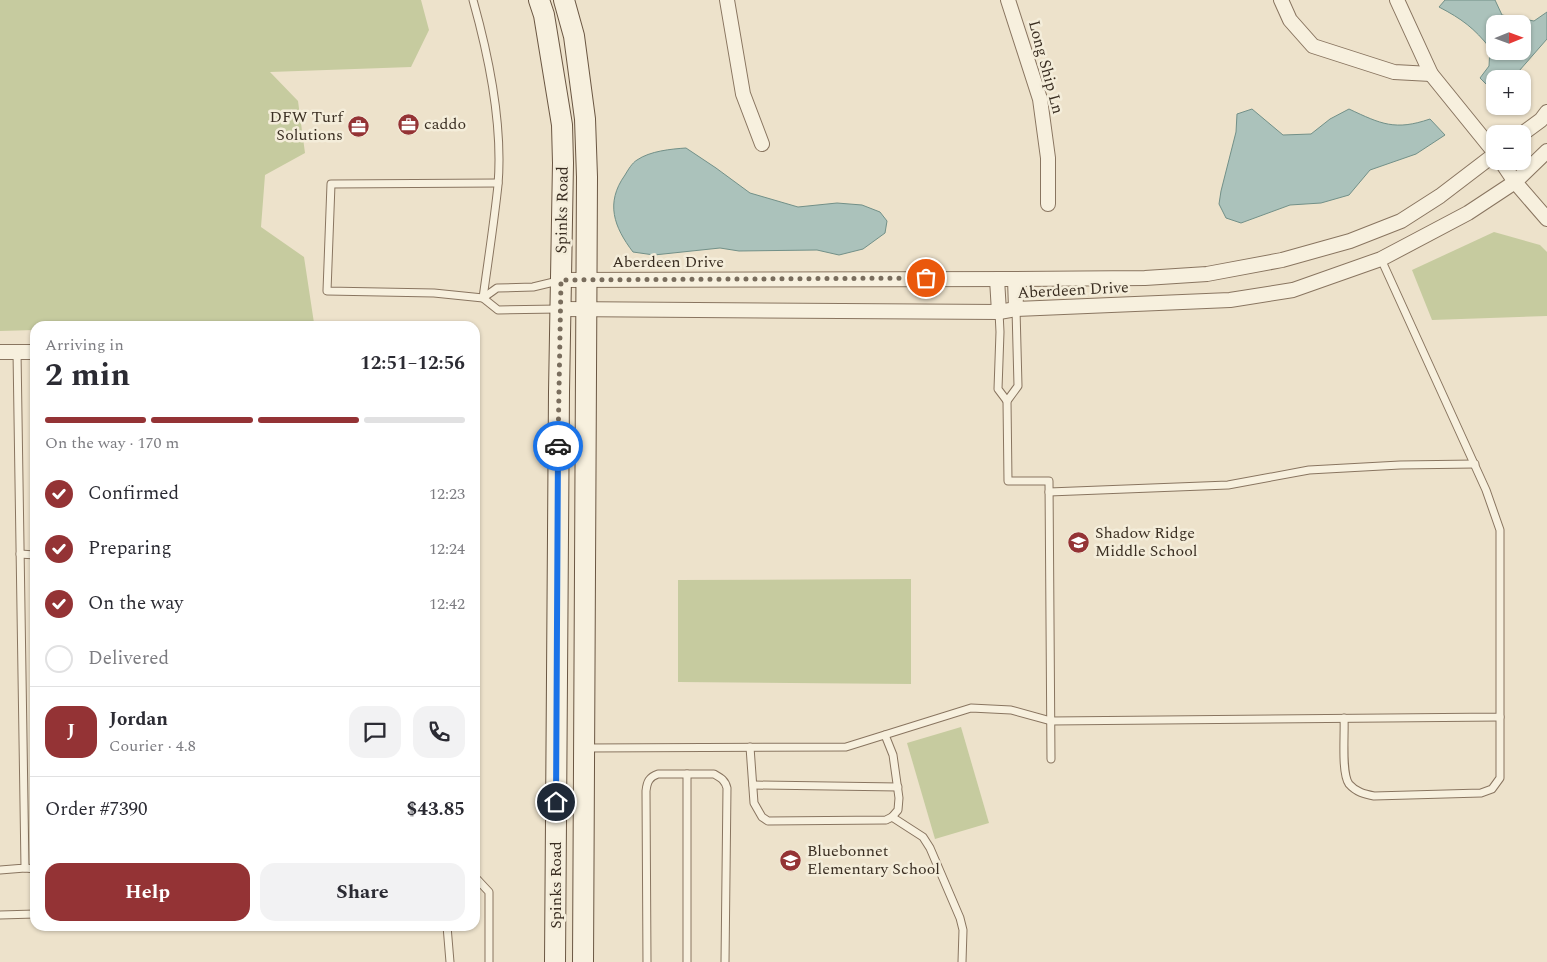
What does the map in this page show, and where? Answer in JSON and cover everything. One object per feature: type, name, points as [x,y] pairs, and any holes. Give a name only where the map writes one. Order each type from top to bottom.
[{"type":"main road","name":"Spinks Road","points":[[539,0],[544,15],[562,126],[563,163],[556,962]]},
{"type":"main road","name":"Spinks Road","points":[[564,0],[574,36],[585,119],[587,177],[588,309],[583,962]]},
{"type":"main road","points":[[557,747],[585,748]]},
{"type":"street","points":[[727,0],[743,94],[762,144]]},
{"type":"street","name":"Long Ship Ln","points":[[1008,0],[1040,99],[1048,158],[1048,204]]},
{"type":"street","points":[[1281,0],[1290,20],[1313,46],[1345,58],[1394,72],[1431,74]]},
{"type":"street","points":[[1397,0],[1431,74],[1486,143]]},
{"type":"street","points":[[1531,127],[1541,120],[1547,112]]},
{"type":"street","name":"Aberdeen Drive","points":[[561,309],[999,312],[1016,309],[1230,300],[1293,290],[1381,259],[1468,214],[1515,182],[1547,151]]},
{"type":"street","name":"Aberdeen Drive","points":[[561,280],[1145,278],[1208,274],[1282,260],[1350,241],[1400,221],[1440,196],[1486,161]]},
{"type":"street","points":[[1506,170],[1547,218]]},
{"type":"street","points":[[998,278],[999,312]]},
{"type":"street","points":[[1015,279],[1016,309]]},
{"type":"street","points":[[0,352],[30,352]]},
{"type":"lane","points":[[473,0],[493,94],[497,131],[498,183],[483,298]]},
{"type":"lane","points":[[498,183],[331,184],[327,291],[434,293],[483,298],[498,310],[561,309]]},
{"type":"lane","points":[[1344,718],[1345,772],[1348,784],[1359,793],[1374,796],[1481,793],[1492,789],[1500,778],[1500,530],[1475,464],[1381,259]]},
{"type":"lane","points":[[483,298],[497,288],[533,287],[561,280]]},
{"type":"lane","points":[[1007,401],[1018,386],[1016,309]]},
{"type":"lane","points":[[999,312],[998,388],[1007,401],[1008,481],[1048,481],[1051,759]]},
{"type":"lane","points":[[17,352],[25,868]]},
{"type":"lane","points":[[1049,492],[1228,485],[1309,470],[1400,465],[1475,464]]},
{"type":"lane","points":[[20,554],[30,555]]},
{"type":"lane","points":[[585,748],[846,747],[970,708],[1011,710],[1051,721],[1500,717]]},
{"type":"lane","points":[[750,747],[754,803],[762,817],[768,821],[886,820],[892,817],[898,810],[899,798],[893,755],[884,735]]},
{"type":"lane","points":[[647,962],[646,791],[647,782],[652,776],[658,774],[714,774],[726,783],[725,962]]},
{"type":"lane","points":[[687,962],[688,774]]},
{"type":"lane","points":[[753,785],[898,787]]},
{"type":"lane","points":[[892,817],[923,837],[930,848],[960,918],[963,930],[962,962]]},
{"type":"lane","points":[[0,870],[30,868]]},
{"type":"lane","points":[[480,883],[488,892],[489,962]]},
{"type":"lane","points":[[0,915],[30,914]]},
{"type":"lane","points":[[447,931],[450,962]]},
{"type":"green space","points":[[0,0],[421,0],[429,30],[411,67],[270,72],[298,101],[305,153],[265,175],[261,227],[304,257],[314,321],[30,321],[30,330],[0,331]]},
{"type":"green space","points":[[1494,232],[1540,245],[1547,252],[1547,316],[1432,320],[1412,270]]},
{"type":"green space","points":[[911,579],[911,684],[678,682],[678,580]]},
{"type":"green space","points":[[961,727],[989,823],[935,839],[907,743]]},
{"type":"water","points":[[1445,0],[1495,0],[1502,15],[1486,15],[1486,43],[1467,24],[1439,7]]},
{"type":"water","points":[[1547,12],[1547,39],[1531,57],[1531,20],[1534,21]]},
{"type":"water","points":[[1489,60],[1529,60],[1520,70],[1486,70],[1489,66]]},
{"type":"water","points":[[1486,70],[1486,84],[1480,78]]},
{"type":"water","points":[[1252,109],[1283,135],[1311,134],[1330,119],[1349,109],[1370,119],[1388,124],[1407,125],[1430,119],[1445,135],[1416,154],[1370,170],[1349,195],[1321,203],[1290,205],[1241,223],[1226,218],[1219,204],[1236,132],[1237,114]]},
{"type":"water","points":[[686,148],[750,193],[798,207],[837,203],[862,205],[880,212],[887,221],[885,233],[863,249],[839,255],[817,250],[739,251],[720,248],[654,255],[633,252],[626,243],[614,215],[615,195],[619,185],[635,161],[642,157],[661,151]]},
{"type":"way so far","points":[[558,446],[561,280],[926,278]]},
{"type":"place","name":"caddo","points":[[408,124]]},
{"type":"place","name":"DFW Turf Solutions","points":[[359,126]]},
{"type":"place","name":"Shadow Ridge Middle School","points":[[1079,542]]},
{"type":"place","name":"Bluebonnet Elementary School","points":[[791,860]]},
{"type":"route","points":[[556,802],[558,446]]}]
